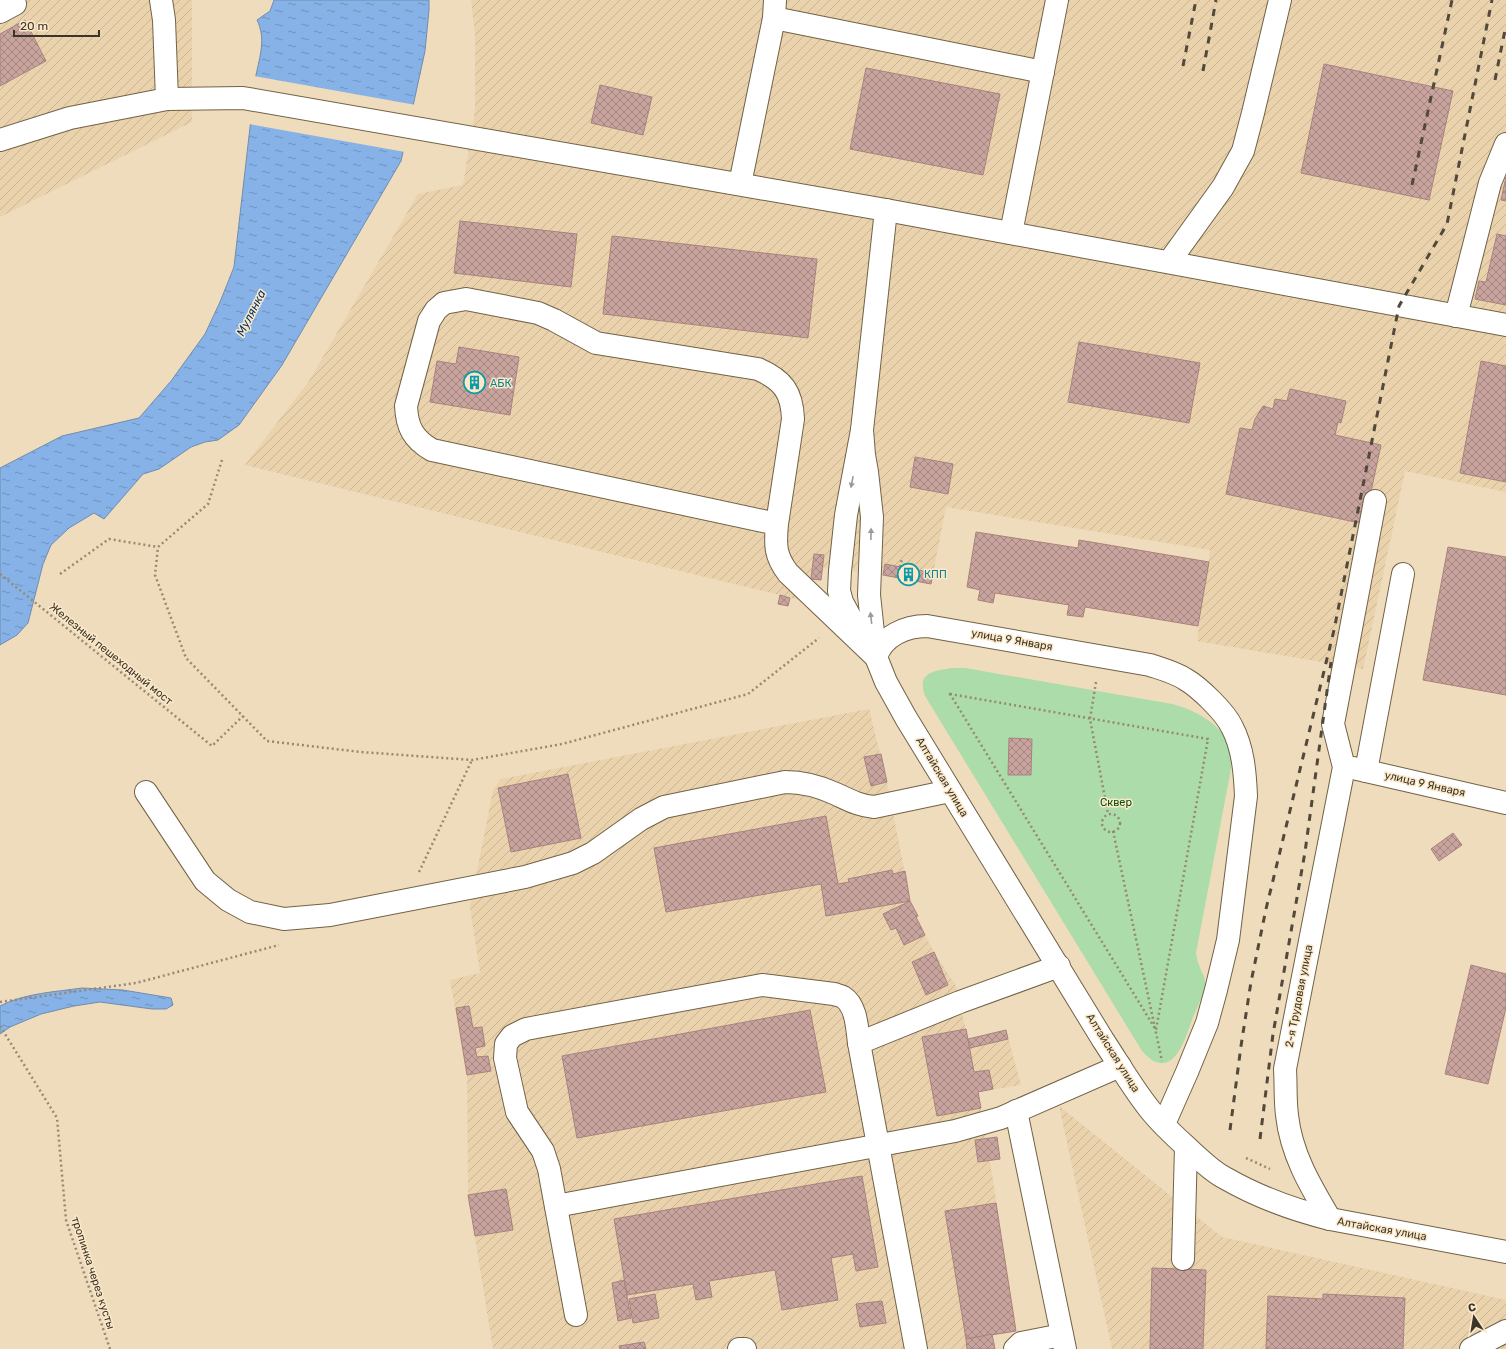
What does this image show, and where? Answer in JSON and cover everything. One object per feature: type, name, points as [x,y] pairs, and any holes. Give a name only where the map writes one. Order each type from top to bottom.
[{"type":"street","points":[[161,0],[164,20],[167,99]]},
{"type":"street","points":[[1011,233],[1057,0]]},
{"type":"street","points":[[1169,262],[1223,187],[1243,151],[1280,0]]},
{"type":"street","points":[[740,184],[774,9],[1043,72]]},
{"type":"street","points":[[0,140],[70,118],[167,99],[243,98],[886,210],[1506,325]]},
{"type":"street","points":[[1456,316],[1490,183],[1506,144]]},
{"type":"street","points":[[876,657],[846,613],[839,591],[846,515],[862,430],[886,210]]},
{"type":"street","points":[[777,524],[432,450],[420,443],[411,429],[407,419],[406,406],[429,321],[436,310],[444,303],[466,299],[538,313],[596,343],[758,369],[771,375],[782,384],[789,394],[792,405],[792,419],[777,524],[777,555],[781,564],[788,573],[876,657]]},
{"type":"street","points":[[862,430],[872,517],[869,595],[876,657]]},
{"type":"street","points":[[1344,766],[1333,724],[1375,501]]},
{"type":"street","points":[[1366,771],[1403,574]]},
{"type":"street","name":"улица 9 Января","points":[[876,657],[882,644],[893,635],[901,630],[922,626],[936,627],[1150,665],[1186,679],[1213,702],[1232,726],[1241,749],[1245,772],[1246,796],[1228,940],[1207,1023],[1164,1124]]},
{"type":"street","name":"Алтайская улица","points":[[876,657],[886,682],[950,791],[1120,1066],[1148,1106],[1186,1147],[1224,1178],[1275,1201],[1304,1212],[1330,1220],[1506,1252]]},
{"type":"street","name":"улица 9 Января","points":[[1344,766],[1506,803]]},
{"type":"street","name":"2-я Трудовая улица","points":[[1330,1220],[1310,1186],[1295,1153],[1287,1116],[1285,1069],[1344,766]]},
{"type":"street","points":[[146,792],[205,881],[228,900],[250,912],[284,920],[330,915],[525,877],[551,870],[573,863],[593,853],[641,819],[664,807],[785,782],[810,784],[862,806],[874,808],[950,791]]},
{"type":"street","points":[[859,1043],[960,1002],[1059,966]]},
{"type":"street","points":[[576,1315],[549,1169],[543,1151],[517,1112],[505,1058],[506,1044],[512,1036],[526,1029],[762,985],[834,994],[843,997],[850,1005],[854,1014],[916,1349]]},
{"type":"street","points":[[556,1206],[955,1131],[1001,1118],[1120,1066]]},
{"type":"street","points":[[1015,1349],[1021,1343],[1064,1342],[1016,1111]]},
{"type":"street","points":[[1183,1259],[1186,1147]]},
{"type":"street","points":[[1471,1349],[1506,1330]]},
{"type":"street","points":[[739,1349],[745,1349]]},
{"type":"path","points":[[222,460],[208,504],[158,547],[155,574],[186,658],[267,741],[361,752],[472,760],[562,744],[748,694],[840,622]]},
{"type":"path","points":[[60,574],[109,539],[158,547]]},
{"type":"path","points":[[900,567],[902,558]]},
{"type":"path","name":"Железный пешеходный мост","points":[[0,574],[212,746],[243,716]]},
{"type":"path","points":[[1100,656],[1090,719],[1108,814]]},
{"type":"path","points":[[950,694],[1090,719],[1208,739],[1156,1030],[950,694]]},
{"type":"path","points":[[1108,814],[1116,816],[1119,823],[1117,829],[1110,832],[1104,829],[1102,823],[1103,818],[1108,814]]},
{"type":"path","name":"тропинка через кусты","points":[[0,1026],[57,1118],[66,1220],[110,1349]]},
{"type":"shaded area","points":[[0,0],[192,0],[192,122],[0,217]]},
{"type":"shaded area","points":[[471,0],[1506,0],[1506,492],[1405,471],[1363,669],[1197,641],[1210,550],[946,507],[931,584],[869,573],[823,568],[821,580],[811,579],[804,601],[245,465],[309,381],[418,194],[463,185],[475,111],[475,33]]},
{"type":"shaded area","points":[[869,709],[887,782],[910,900],[918,916],[916,917],[934,952],[956,986],[968,1039],[1006,1030],[1021,1085],[978,1092],[986,1138],[997,1137],[1000,1159],[990,1161],[1016,1331],[966,1339],[967,1349],[493,1349],[468,1195],[467,1075],[450,980],[480,973],[470,907],[493,790],[501,779]]},
{"type":"shaded area","points":[[1059,1106],[1222,1237],[1506,1300],[1506,1349],[1112,1349]]},
{"type":"green space","name":"Сквер","points":[[965,668],[1172,704],[1188,709],[1203,717],[1217,727],[1227,741],[1230,751],[1231,769],[1196,953],[1205,979],[1205,985],[1186,1037],[1176,1055],[1169,1061],[1162,1063],[1152,1060],[1142,1051],[925,696],[923,682],[928,674],[938,670]]},
{"type":"water","name":"Мулянка","points":[[274,0],[429,0],[425,51],[401,161],[282,365],[239,425],[218,440],[205,442],[191,447],[159,469],[143,474],[104,519],[94,513],[69,528],[51,545],[43,564],[28,623],[17,635],[0,645],[0,468],[62,436],[139,418],[171,381],[205,334],[234,267],[256,75],[262,40],[260,27],[257,20],[270,11]]},
{"type":"water","points":[[82,988],[123,990],[171,998],[173,1005],[166,1009],[152,1009],[100,1002],[74,1006],[41,1014],[10,1027],[0,1034],[0,1006],[20,998]]},
{"type":"pier","points":[[254,76],[416,105],[405,152],[249,124]]},
{"type":"building","points":[[25,20],[46,61],[0,86],[0,34]]},
{"type":"building","points":[[1324,64],[1453,91],[1429,200],[1301,173]]},
{"type":"building","points":[[866,68],[1000,94],[983,175],[850,149]]},
{"type":"building","points":[[600,85],[652,97],[643,135],[591,123]]},
{"type":"building","points":[[1506,177],[1506,201],[1501,200]]},
{"type":"building","points":[[460,221],[577,234],[571,287],[454,273]]},
{"type":"building","points":[[1497,234],[1506,236],[1506,305],[1475,299],[1479,281],[1486,282]]},
{"type":"building","points":[[612,236],[817,259],[808,338],[603,314]]},
{"type":"building","points":[[1079,342],[1200,363],[1189,423],[1068,402]]},
{"type":"building","name":"АБК","points":[[459,347],[519,357],[510,415],[430,402],[437,361],[456,364]]},
{"type":"building","points":[[1481,361],[1506,366],[1506,482],[1460,473]]},
{"type":"building","points":[[1290,389],[1346,401],[1341,423],[1338,422],[1335,435],[1381,445],[1364,524],[1226,494],[1240,428],[1252,430],[1255,419],[1263,406],[1273,409],[1275,399],[1287,401]]},
{"type":"building","points":[[915,457],[953,464],[948,494],[910,487]]},
{"type":"building","points":[[976,532],[1078,548],[1079,540],[1209,562],[1198,626],[1085,607],[1083,617],[1067,615],[1069,605],[995,593],[993,603],[978,600],[980,590],[967,587]]},
{"type":"building","points":[[1448,547],[1506,557],[1506,695],[1423,680]]},
{"type":"building","points":[[814,554],[824,555],[821,580],[811,579]]},
{"type":"building","name":"КПП","points":[[885,564],[933,573],[931,584],[883,575]]},
{"type":"building","points":[[780,595],[790,598],[788,606],[778,604]]},
{"type":"building","points":[[1009,738],[1032,739],[1031,775],[1008,775]]},
{"type":"building","points":[[881,754],[887,782],[871,786],[864,757]]},
{"type":"building","points":[[568,774],[581,838],[511,852],[498,788]]},
{"type":"building","points":[[826,816],[838,884],[849,882],[848,879],[892,870],[893,874],[905,871],[910,901],[826,916],[821,884],[666,912],[654,848]]},
{"type":"building","points":[[1453,833],[1462,845],[1439,861],[1431,849]]},
{"type":"building","points":[[910,901],[918,916],[916,917],[925,935],[904,945],[896,928],[891,930],[883,914]]},
{"type":"building","points":[[934,952],[948,985],[926,995],[912,962]]},
{"type":"building","points":[[1471,965],[1506,974],[1506,1008],[1488,1084],[1445,1074]]},
{"type":"building","points":[[469,1006],[473,1028],[482,1027],[485,1046],[475,1048],[477,1057],[488,1056],[491,1071],[467,1075],[456,1008]]},
{"type":"building","points":[[810,1010],[826,1092],[577,1138],[562,1056]]},
{"type":"building","points":[[966,1029],[974,1072],[989,1070],[993,1089],[978,1092],[981,1108],[937,1116],[922,1037]]},
{"type":"building","points":[[1006,1030],[1008,1039],[970,1048],[968,1039]]},
{"type":"building","points":[[997,1137],[1000,1159],[978,1162],[975,1140]]},
{"type":"building","points":[[862,1176],[878,1267],[856,1271],[853,1254],[831,1258],[838,1300],[782,1310],[775,1270],[709,1281],[712,1297],[696,1300],[693,1284],[627,1295],[614,1219]]},
{"type":"building","points":[[506,1189],[513,1230],[475,1236],[468,1195]]},
{"type":"building","points":[[996,1203],[1016,1331],[966,1339],[945,1211]]},
{"type":"building","points":[[1152,1268],[1206,1270],[1203,1349],[1150,1349]]},
{"type":"building","points":[[624,1280],[631,1318],[618,1321],[612,1283]]},
{"type":"building","points":[[655,1294],[659,1318],[633,1323],[629,1299]]},
{"type":"building","points":[[1323,1294],[1405,1298],[1403,1349],[1266,1349],[1268,1296],[1323,1299]]},
{"type":"building","points":[[882,1301],[886,1323],[860,1327],[856,1304]]},
{"type":"building","points":[[992,1334],[995,1349],[967,1349],[966,1339]]},
{"type":"building","points":[[644,1342],[646,1349],[620,1349],[619,1346]]},
{"type":"railway","points":[[1183,66],[1196,0]]},
{"type":"railway","points":[[1203,71],[1216,0]]},
{"type":"railway","points":[[1412,185],[1452,0]]},
{"type":"railway","points":[[1230,1130],[1251,982],[1266,909],[1334,630],[1399,306],[1447,224],[1492,0]]},
{"type":"railway","points":[[1495,80],[1506,25]]},
{"type":"railway","points":[[1260,1139],[1273,1034],[1305,852],[1331,662]]},
{"type":"place","name":"АБК","points":[[474,383]]},
{"type":"place","name":"КПП","points":[[908,574]]}]
